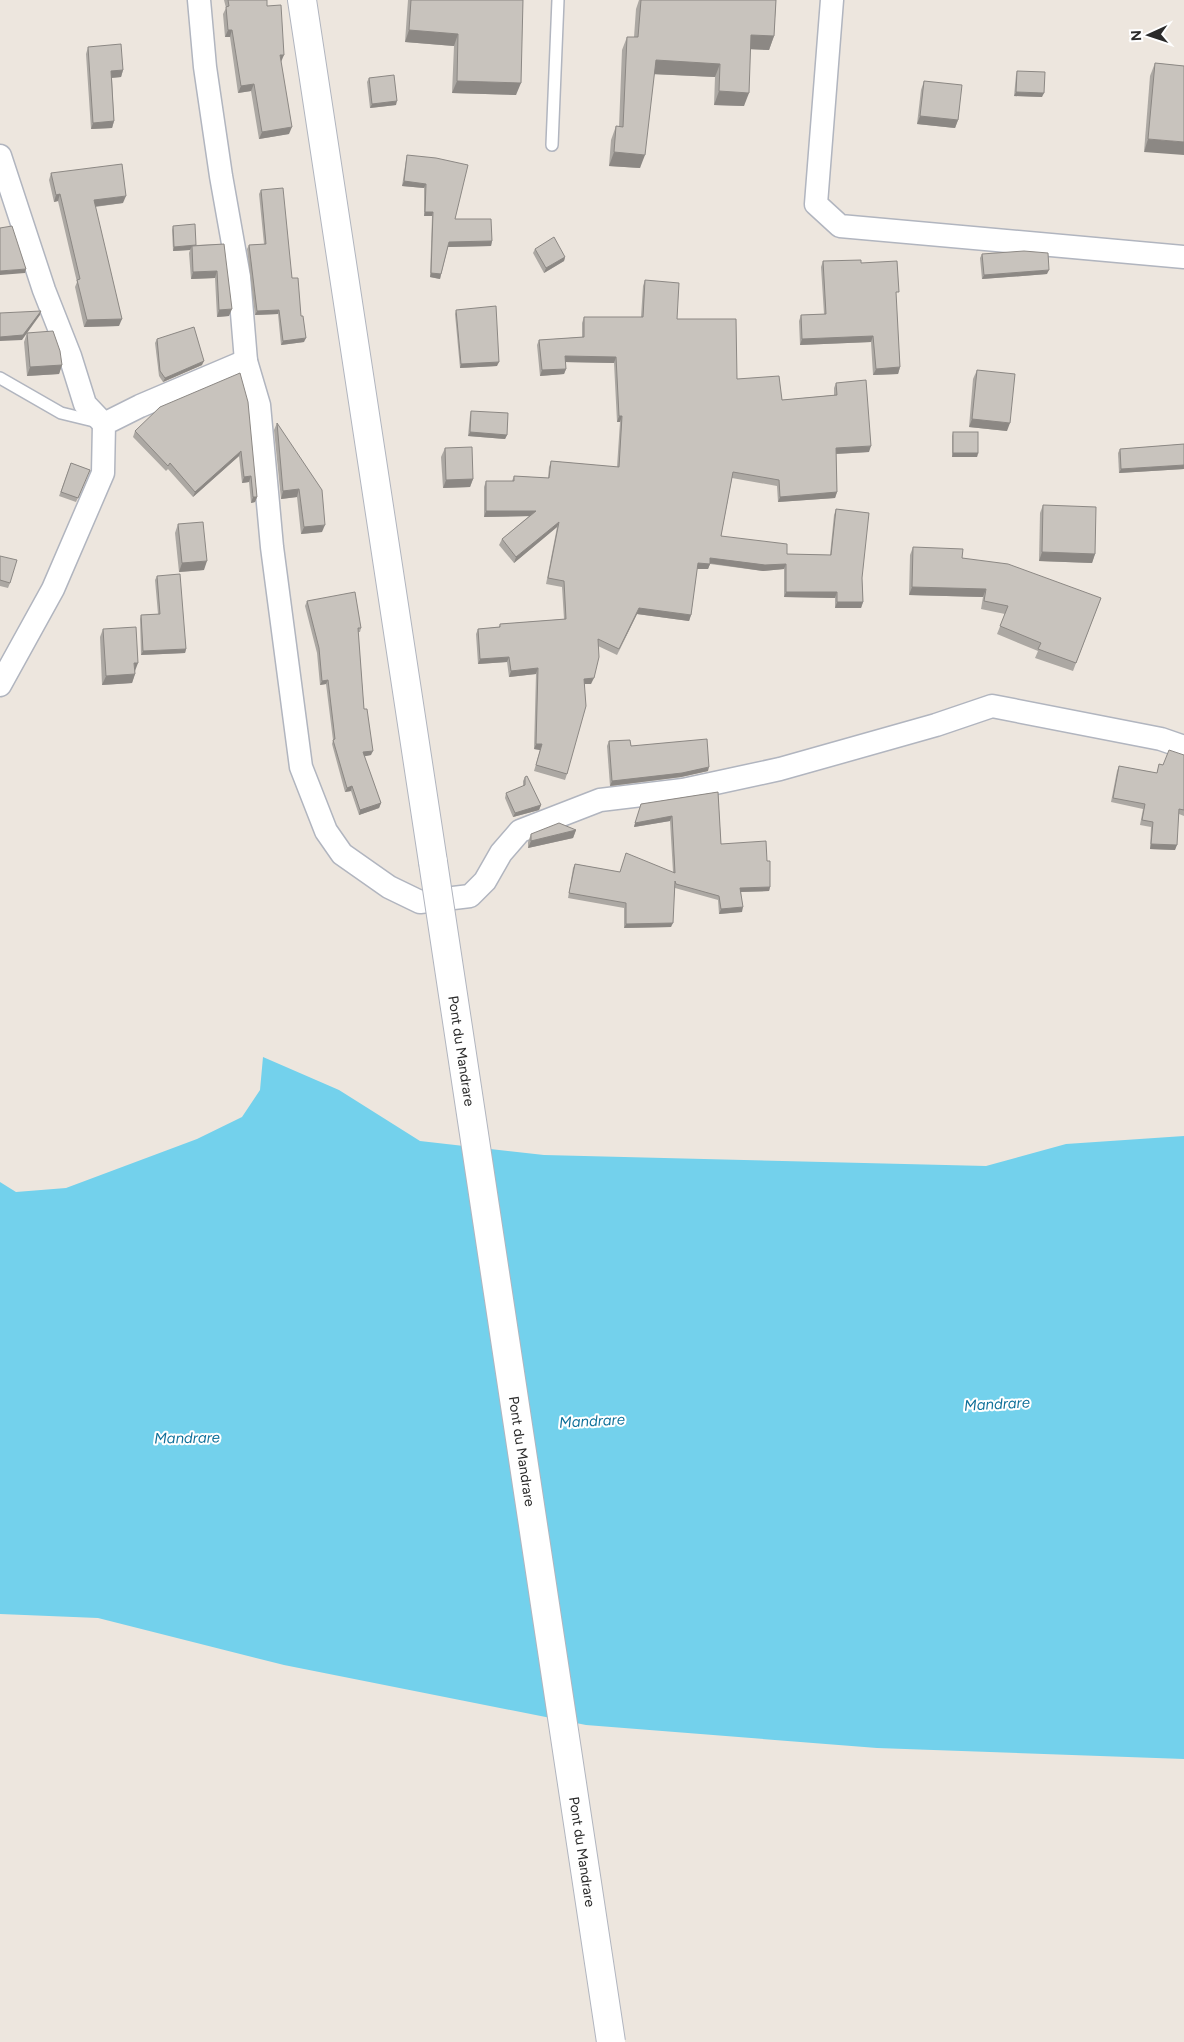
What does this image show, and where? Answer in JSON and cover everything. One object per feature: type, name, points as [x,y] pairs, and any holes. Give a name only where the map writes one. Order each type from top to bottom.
[{"type":"main road","name":"Pont du Mandrare","points":[[302,0],[611,2042]]},
{"type":"street","points":[[199,0],[218,158],[239,277],[246,361],[259,405],[272,547],[301,767],[326,832],[342,854],[389,887],[420,902],[470,896],[485,882],[501,853],[520,830],[600,800],[683,790],[780,769],[936,725],[992,706],[1161,740],[1184,747]]},
{"type":"street","points":[[832,0],[816,204],[840,226],[1184,257]]},
{"type":"street","points":[[0,156],[44,290],[70,356],[85,404],[104,424],[103,473],[53,589],[0,685]]},
{"type":"street","points":[[104,424],[140,406],[246,361]]},
{"type":"lane","points":[[552,145],[558,0]]},
{"type":"lane","points":[[0,378],[61,413],[104,424]]},
{"type":"water","name":"Mandrare","points":[[263,1057],[339,1090],[420,1141],[544,1155],[986,1166],[1066,1144],[1184,1136],[1184,1759],[877,1748],[586,1725],[284,1665],[98,1618],[0,1614],[0,1182],[16,1192],[66,1188],[197,1139],[242,1117],[260,1090]]},
{"type":"building","points":[[228,0],[267,0],[267,6],[281,5],[284,55],[280,55],[292,127],[262,132],[254,84],[241,86],[232,30],[228,30],[226,7],[229,6]]},
{"type":"building","points":[[411,0],[523,0],[521,83],[457,81],[458,34],[409,30]]},
{"type":"building","points":[[641,0],[776,0],[774,36],[751,35],[749,93],[719,91],[720,64],[656,60],[645,155],[614,152],[616,126],[623,127],[627,37],[638,37]]},
{"type":"building","points":[[121,44],[123,70],[111,71],[114,121],[93,123],[88,47]]},
{"type":"building","points":[[1155,63],[1184,66],[1184,142],[1148,139]]},
{"type":"building","points":[[1017,71],[1045,72],[1044,93],[1016,92]]},
{"type":"building","points":[[394,75],[397,101],[372,104],[369,78]]},
{"type":"building","points":[[924,81],[962,85],[958,120],[920,116]]},
{"type":"building","points":[[407,155],[436,158],[468,165],[455,219],[491,219],[492,241],[449,242],[441,274],[431,273],[433,212],[425,212],[426,184],[404,181]]},
{"type":"building","points":[[122,164],[126,196],[94,200],[122,319],[87,320],[77,280],[80,279],[60,194],[56,195],[51,173]]},
{"type":"building","points":[[283,188],[292,278],[298,278],[301,316],[303,316],[306,338],[283,341],[279,310],[257,311],[249,245],[266,244],[261,190]]},
{"type":"building","points":[[195,224],[196,245],[174,247],[173,226]]},
{"type":"building","points":[[12,226],[26,269],[0,271],[0,228]]},
{"type":"building","points":[[554,237],[565,257],[546,268],[535,249]]},
{"type":"building","points":[[224,244],[232,309],[219,310],[217,271],[193,272],[192,246]]},
{"type":"building","points":[[1024,251],[1048,253],[1049,270],[984,275],[982,254]]},
{"type":"building","points":[[861,260],[861,263],[897,261],[899,292],[896,292],[900,367],[876,369],[873,336],[802,339],[801,315],[826,314],[823,261]]},
{"type":"building","points":[[645,280],[679,283],[677,319],[736,319],[737,379],[779,376],[782,400],[837,395],[836,383],[866,380],[871,446],[836,448],[837,492],[780,497],[779,480],[733,472],[721,536],[787,544],[787,554],[831,555],[836,509],[869,513],[862,578],[863,602],[837,602],[837,592],[786,592],[786,564],[765,565],[710,558],[710,564],[698,563],[691,615],[639,608],[619,649],[598,639],[599,657],[594,678],[584,679],[586,706],[567,774],[536,765],[542,744],[536,744],[538,668],[511,671],[509,657],[480,659],[478,629],[500,627],[500,624],[566,619],[564,581],[548,578],[559,522],[516,557],[502,539],[536,511],[486,511],[486,481],[514,481],[514,476],[549,478],[551,461],[619,467],[622,416],[619,416],[616,357],[565,356],[566,369],[542,370],[539,340],[584,337],[584,317],[643,317]]},
{"type":"building","points":[[496,306],[499,362],[461,364],[456,310]]},
{"type":"building","points":[[41,311],[23,335],[0,337],[0,313]]},
{"type":"building","points":[[194,327],[204,361],[165,378],[160,371],[157,339]]},
{"type":"building","points":[[53,331],[60,351],[62,365],[30,367],[27,333]]},
{"type":"building","points":[[977,370],[1015,374],[1010,423],[972,419]]},
{"type":"building","points":[[240,373],[248,402],[257,497],[253,497],[251,476],[244,477],[241,451],[195,492],[170,463],[168,466],[135,431],[160,407]]},
{"type":"building","points":[[471,411],[508,413],[507,435],[470,432]]},
{"type":"building","points":[[277,423],[322,490],[325,525],[304,527],[299,489],[283,491]]},
{"type":"building","points":[[953,432],[978,432],[978,453],[953,453]]},
{"type":"building","points":[[1184,444],[1184,465],[1121,469],[1120,449]]},
{"type":"building","points":[[472,447],[473,479],[446,480],[445,448]]},
{"type":"building","points":[[71,463],[90,470],[78,498],[61,492]]},
{"type":"building","points":[[1043,505],[1096,507],[1095,554],[1042,552]]},
{"type":"building","points":[[203,522],[207,561],[182,563],[178,524]]},
{"type":"building","points":[[913,547],[963,549],[962,558],[1008,564],[1101,598],[1076,663],[1038,649],[1041,643],[1000,626],[1008,606],[984,601],[986,589],[912,587]]},
{"type":"building","points":[[0,556],[17,560],[10,583],[0,580]]},
{"type":"building","points":[[180,574],[186,649],[143,651],[141,615],[160,614],[157,576]]},
{"type":"building","points":[[355,592],[361,628],[358,628],[364,709],[367,709],[373,751],[363,752],[381,803],[360,810],[352,786],[347,788],[333,740],[335,739],[328,680],[322,681],[319,648],[307,601]]},
{"type":"building","points":[[136,627],[138,663],[134,663],[135,674],[106,676],[103,629]]},
{"type":"building","points":[[707,739],[709,767],[682,773],[612,781],[609,741],[630,740],[631,746]]},
{"type":"building","points":[[1169,750],[1184,755],[1184,810],[1179,809],[1177,845],[1151,844],[1153,822],[1142,820],[1145,804],[1113,798],[1119,766],[1157,773],[1159,764],[1163,765]]},
{"type":"building","points":[[527,776],[541,805],[515,813],[506,793],[525,785],[525,777]]},
{"type":"building","points":[[718,792],[721,844],[766,841],[767,861],[770,861],[770,887],[740,888],[743,907],[721,909],[719,896],[676,884],[675,881],[673,923],[626,924],[626,903],[569,893],[575,864],[620,872],[626,853],[675,873],[672,816],[635,823],[641,804]]},
{"type":"building","points":[[559,823],[576,830],[531,841],[531,834]]}]
